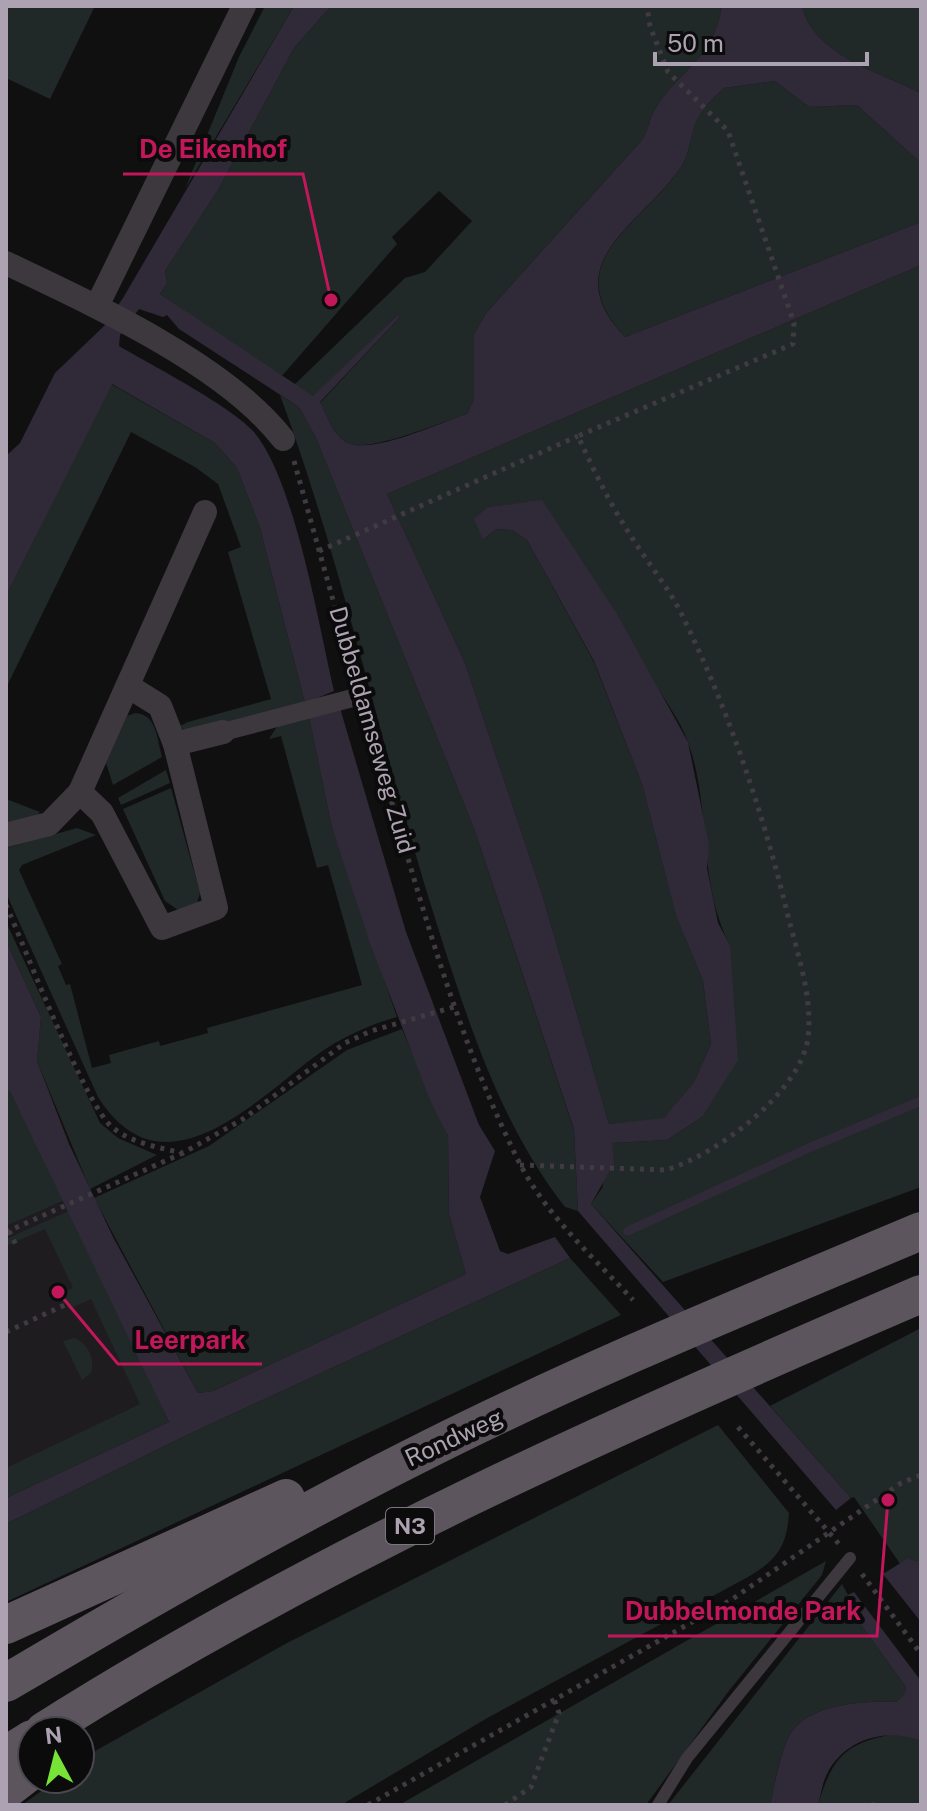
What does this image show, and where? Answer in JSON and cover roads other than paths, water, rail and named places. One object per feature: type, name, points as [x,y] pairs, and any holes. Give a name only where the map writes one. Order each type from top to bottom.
[{"type":"highway","name":"Rondweg","points":[[6,1683],[191,1574],[414,1456],[707,1321],[921,1231]]},
{"type":"highway","name":"N3","points":[[69,1715],[138,1671],[387,1537],[688,1394],[921,1294]]},
{"type":"highway","name":"N3","points":[[6,1625],[276,1502],[414,1456]]},
{"type":"highway","name":"N3","points":[[96,1725],[103,1720],[138,1671]]},
{"type":"street","points":[[103,310],[244,6]]},
{"type":"street","points":[[6,263],[103,310],[239,393],[266,416],[283,439]]},
{"type":"street","points":[[6,835],[49,824],[80,792],[205,512]]},
{"type":"street","points":[[80,792],[102,813],[162,928],[216,908],[175,744],[160,706],[128,686]]},
{"type":"street","points":[[175,744],[352,698]]},
{"type":"lane","points":[[658,1805],[687,1758],[850,1558]]},
{"type":"waterway","points":[[628,1231],[811,1147],[921,1101]]},
{"type":"place","name":"De Eikenhof","points":[[331,300]]},
{"type":"place","name":"Leerpark","points":[[58,1292]]},
{"type":"place","name":"Dubbelmonde Park","points":[[888,1500]]}]
